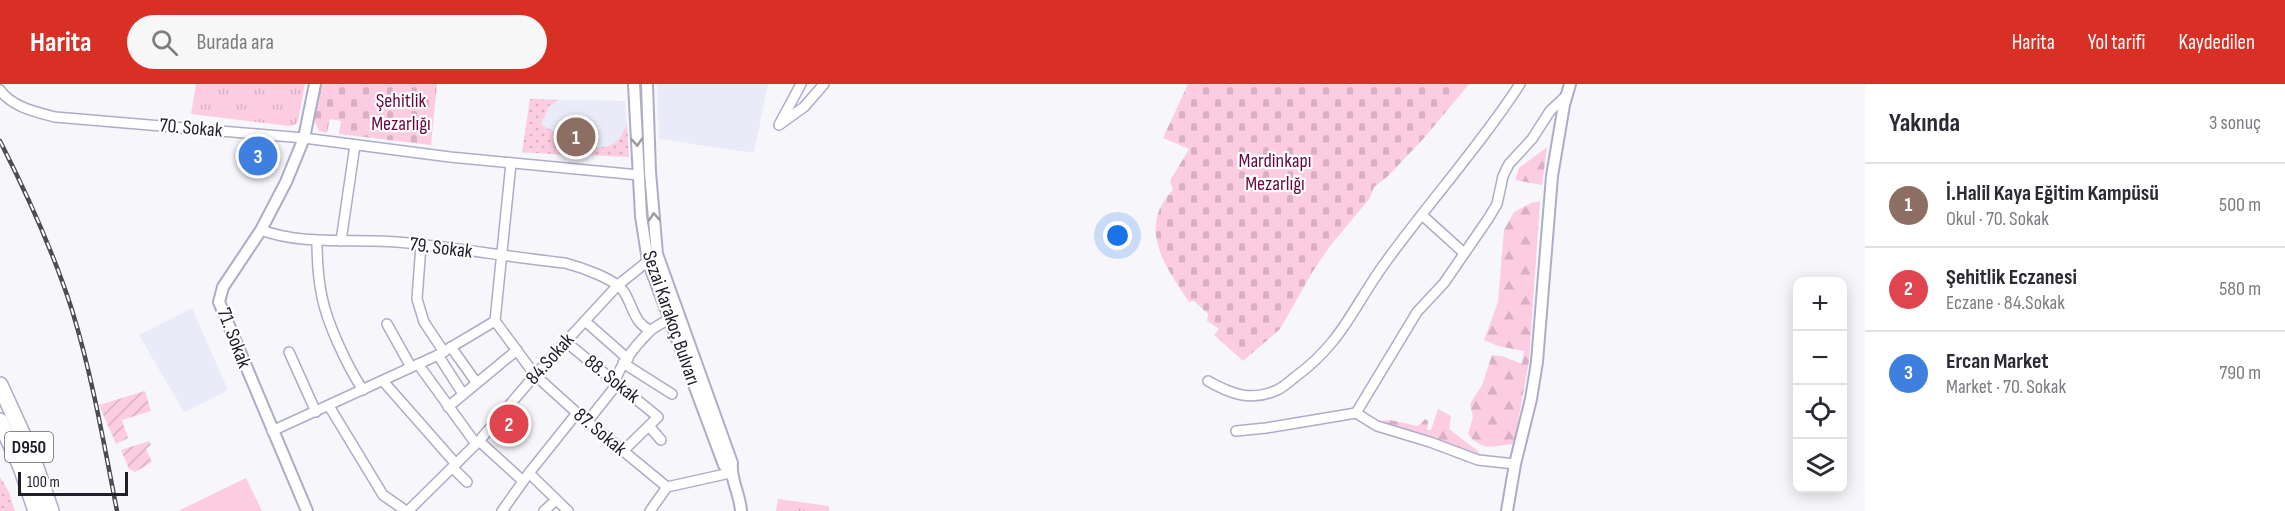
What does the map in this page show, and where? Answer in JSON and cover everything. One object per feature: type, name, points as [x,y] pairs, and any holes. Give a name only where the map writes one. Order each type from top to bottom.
[{"type":"highway","name":"D950","points":[[0,386],[31,453],[51,511]]},
{"type":"highway","name":"D950","points":[[0,421],[21,467],[36,511]]},
{"type":"street","name":"71. Sokak","points":[[307,511],[219,302],[223,287],[277,203],[304,138],[315,84]]},
{"type":"street","name":"Sezai Karakoç Bulvarı","points":[[634,84],[641,216],[669,319],[724,465],[730,473]]},
{"type":"street","points":[[647,84],[652,258],[732,463],[730,473],[737,488],[741,511]]},
{"type":"street","points":[[801,84],[779,125],[804,107],[824,84]]},
{"type":"street","points":[[1208,381],[1227,392],[1250,397],[1278,390],[1308,368],[1329,348],[1349,322],[1385,262],[1479,144],[1520,84]]},
{"type":"street","points":[[1507,511],[1537,362],[1552,176],[1570,84]]},
{"type":"street","name":"70. Sokak","points":[[0,90],[4,96],[28,110],[55,117],[304,138],[511,163],[639,175]]},
{"type":"street","points":[[1356,412],[1417,312],[1444,283],[1497,204],[1503,176],[1509,164],[1532,139],[1550,111],[1566,96]]},
{"type":"street","points":[[341,241],[355,145]]},
{"type":"street","points":[[272,431],[444,351],[495,321],[511,163]]},
{"type":"street","points":[[1422,215],[1464,253]]},
{"type":"street","name":"79. Sokak","points":[[261,230],[279,237],[316,242],[396,242],[565,263],[618,285]]},
{"type":"street","points":[[316,242],[317,271],[322,299],[337,338],[363,390]]},
{"type":"street","points":[[421,245],[417,299],[424,322],[444,351],[463,394]]},
{"type":"street","name":"84.Sokak","points":[[407,511],[478,442],[535,375],[618,285],[652,258]]},
{"type":"street","points":[[618,285],[624,291],[638,321],[650,330]]},
{"type":"street","points":[[587,422],[614,388],[614,381],[625,361],[650,330],[669,319]]},
{"type":"street","name":"87. Sokak","points":[[495,321],[535,375],[576,413],[667,487]]},
{"type":"street","points":[[585,321],[625,361],[672,394]]},
{"type":"street","points":[[387,324],[414,365],[478,442],[568,511]]},
{"type":"street","name":"88. Sokak","points":[[566,342],[658,417],[649,426]]},
{"type":"street","points":[[448,407],[517,350]]},
{"type":"street","points":[[444,351],[476,382]]},
{"type":"street","points":[[288,352],[316,412]]},
{"type":"street","points":[[383,381],[466,482]]},
{"type":"street","points":[[329,406],[382,495],[407,511]]},
{"type":"street","points":[[1236,431],[1356,412],[1377,426],[1430,441],[1478,460],[1515,464]]},
{"type":"street","points":[[502,511],[576,413]]},
{"type":"street","points":[[623,451],[649,426],[661,440]]},
{"type":"street","points":[[650,511],[667,487],[730,473]]},
{"type":"street","points":[[544,511],[556,500]]},
{"type":"shaded area","points":[[657,84],[768,84],[754,153],[659,139]]},
{"type":"shaded area","points":[[530,99],[625,101],[629,157],[522,153]]},
{"type":"shaded area","points":[[192,308],[228,390],[184,412],[139,335]]},
{"type":"green space","points":[[196,84],[305,84],[298,121],[295,125],[289,126],[191,114]]},
{"type":"green space","name":"Şehitlik Mezarlığı","points":[[321,84],[437,84],[431,145],[339,134],[341,121],[330,119],[327,133],[319,131],[314,120]]},
{"type":"green space","name":"Mardinkapı Mezarlığı","points":[[1188,84],[1469,84],[1424,138],[1387,177],[1374,187],[1370,198],[1330,246],[1313,271],[1280,329],[1243,361],[1214,335],[1219,329],[1207,321],[1208,314],[1194,301],[1189,302],[1163,260],[1158,246],[1157,218],[1162,204],[1173,190],[1170,181],[1189,149],[1163,138]]},
{"type":"green space","points":[[530,99],[558,100],[549,106],[541,124],[568,138],[572,148],[569,155],[522,152]]},
{"type":"green space","points":[[627,123],[629,157],[589,155],[589,148],[609,146],[618,141]]},
{"type":"green space","points":[[1547,147],[1542,185],[1515,180],[1519,168]]},
{"type":"green space","points":[[1540,201],[1529,361],[1514,444],[1483,446],[1468,434],[1473,417],[1470,404],[1482,385],[1492,355],[1502,356],[1522,364],[1524,351],[1498,346],[1484,340],[1498,302],[1504,230],[1514,212]]},
{"type":"green space","points":[[145,391],[151,411],[122,420],[128,438],[116,444],[99,405]]},
{"type":"green space","points":[[1438,409],[1451,416],[1449,429],[1478,451],[1482,457],[1380,424],[1380,421],[1390,420],[1418,426],[1425,419],[1428,421],[1427,430],[1431,430]]},
{"type":"green space","points":[[149,441],[151,445],[146,449],[152,462],[135,472],[129,469],[121,450]]},
{"type":"green space","points":[[0,477],[9,492],[15,511],[0,511]]},
{"type":"green space","points":[[246,478],[262,511],[178,511]]},
{"type":"green space","points":[[778,499],[829,506],[829,511],[776,511]]},
{"type":"railway","points":[[0,141],[57,266],[72,310],[92,384],[117,511]]},
{"type":"place","name":"İ.Halil Kaya Eğitim Kampüsü","points":[[576,137]]},
{"type":"place","name":"Ercan Market","points":[[258,156]]},
{"type":"place","name":"Şehitlik Eczanesi","points":[[509,424]]}]
